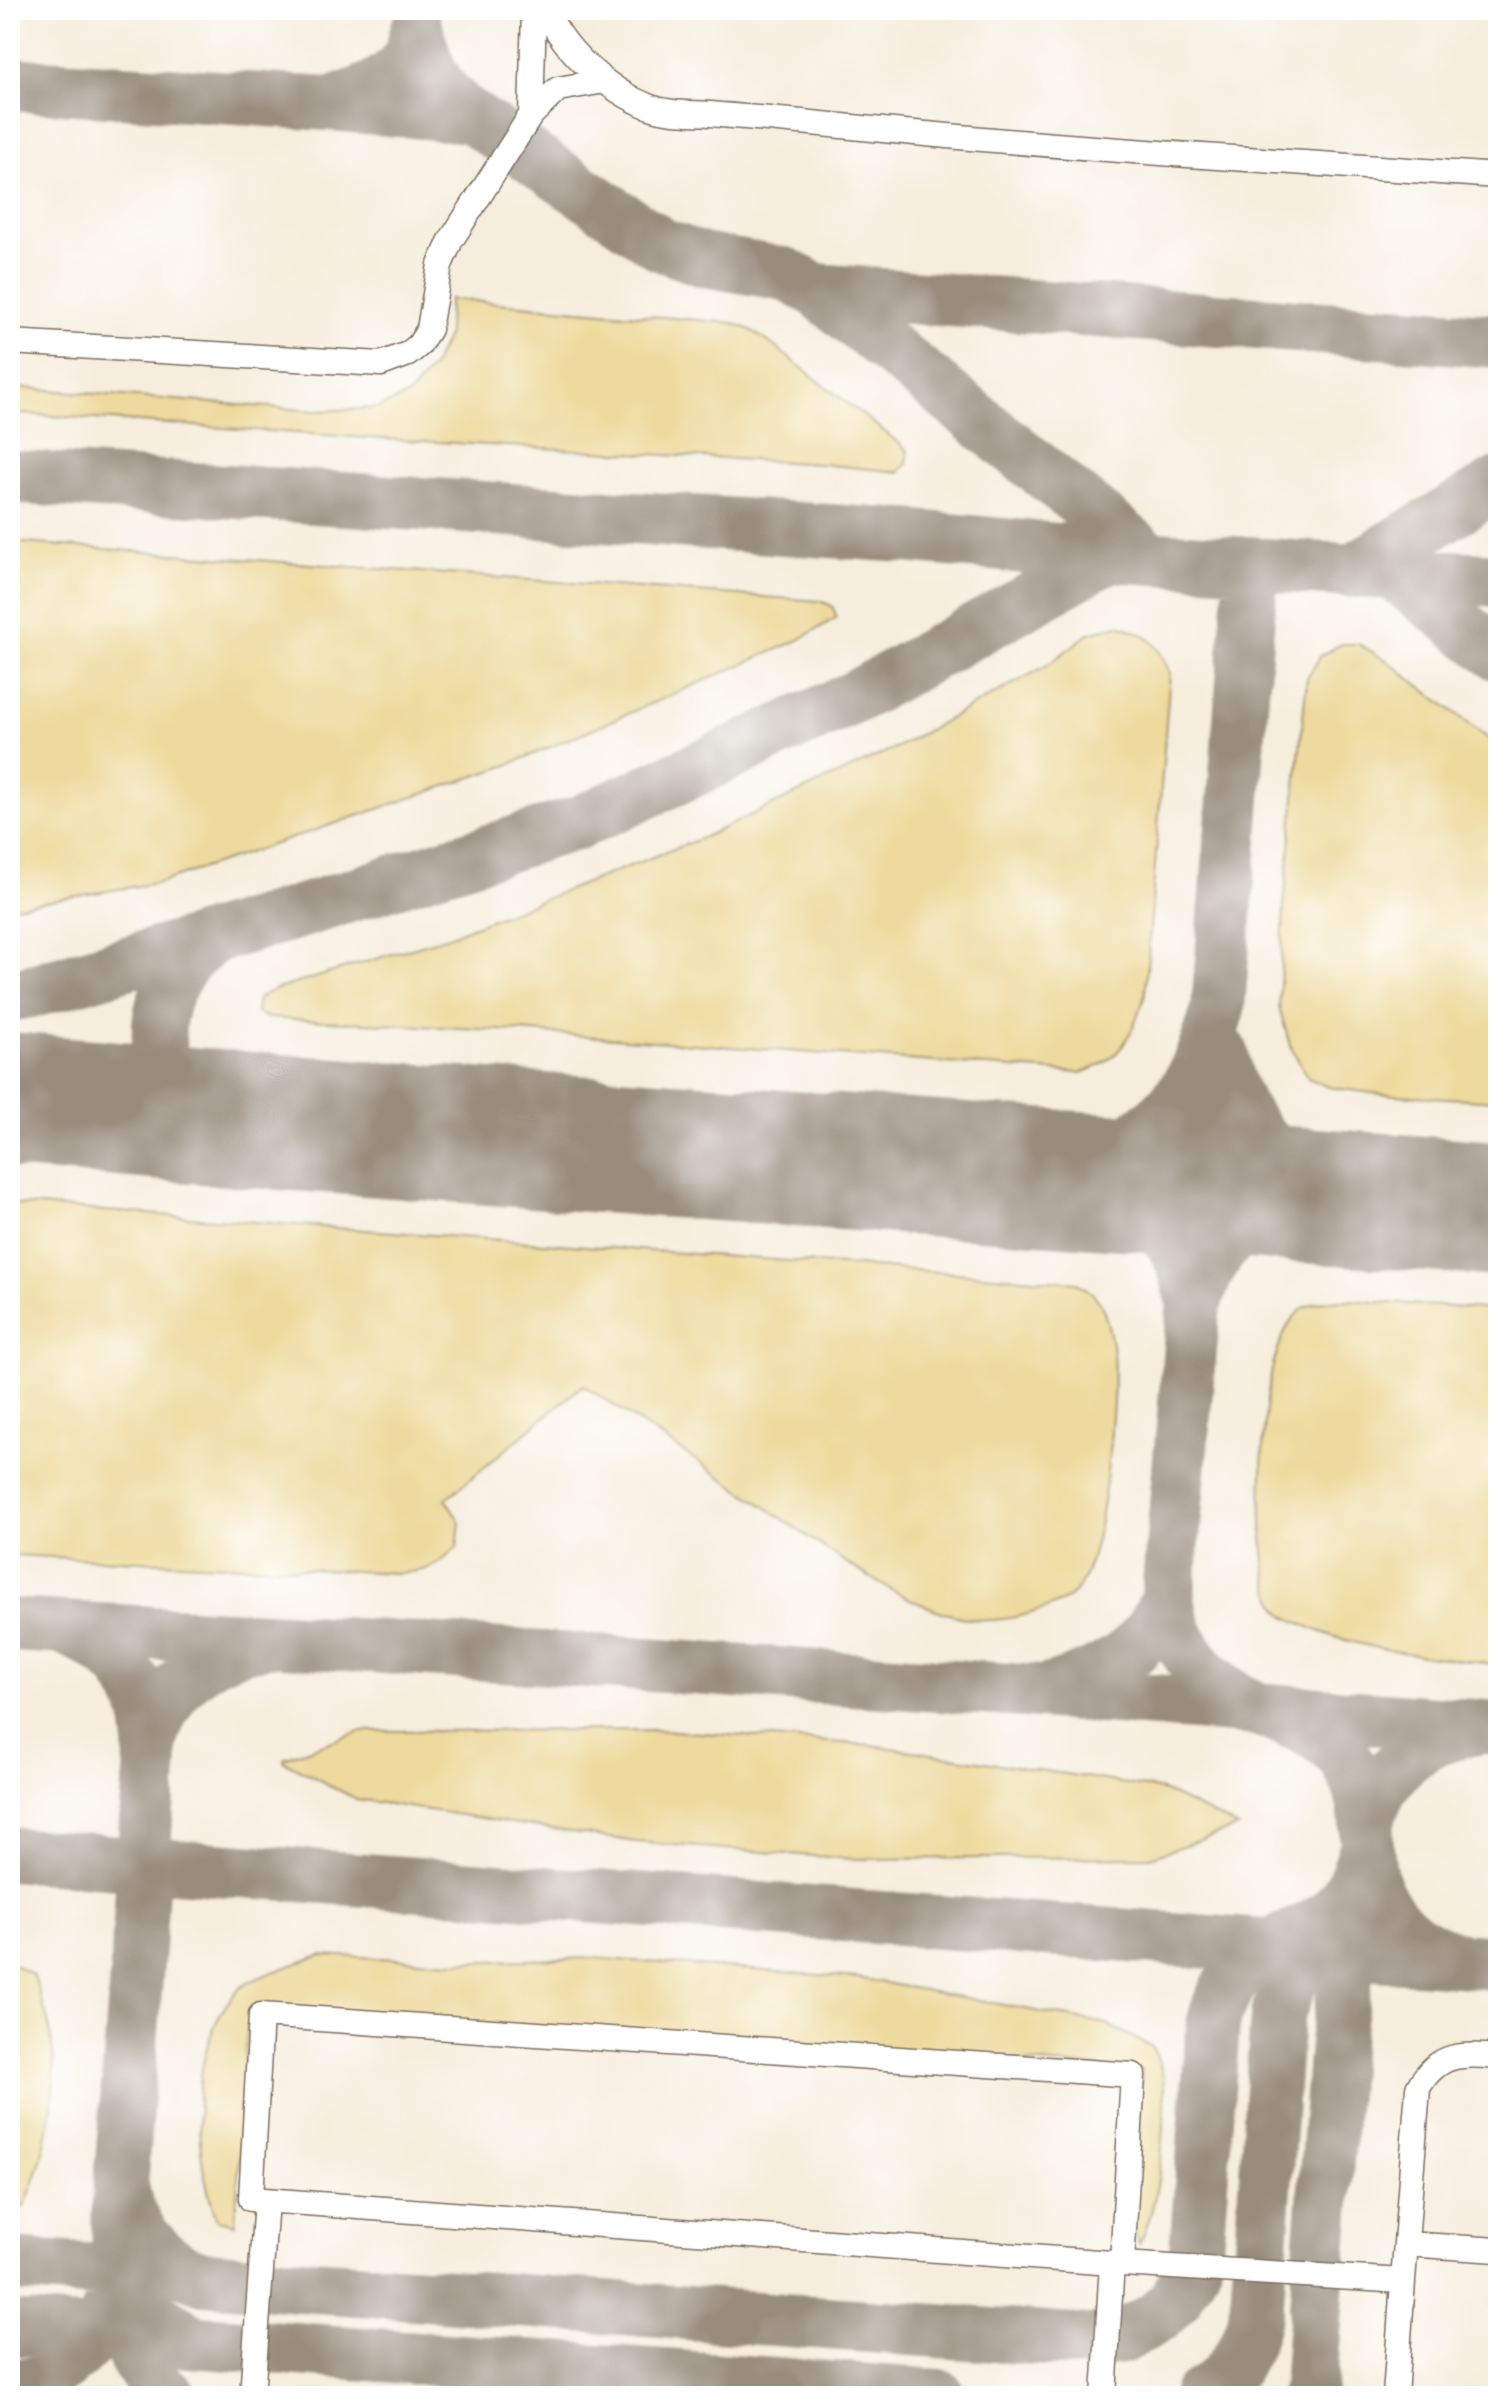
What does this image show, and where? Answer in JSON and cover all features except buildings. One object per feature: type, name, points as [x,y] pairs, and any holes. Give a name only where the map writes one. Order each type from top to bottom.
[{"type":"lane","points":[[531,115],[534,10]]},
{"type":"lane","points":[[546,10],[553,25],[581,60],[605,81],[627,96],[669,113],[717,114],[939,137],[1498,176]]},
{"type":"lane","points":[[10,342],[381,364],[408,354],[419,345],[429,329],[440,265],[451,240],[531,115],[558,89],[605,81]]},
{"type":"lane","points":[[252,2396],[261,2015],[1133,2075],[1104,2396]]},
{"type":"lane","points":[[1395,2396],[1418,2088],[1427,2072],[1442,2060],[1458,2056],[1498,2057]]},
{"type":"lane","points":[[258,2200],[1403,2281]]},
{"type":"lane","points":[[1406,2244],[1498,2250]]},
{"type":"sand","points":[[449,299],[733,323],[766,340],[895,440],[908,451],[907,464],[899,472],[821,464],[368,438],[10,413],[10,387],[317,411],[378,408],[409,395],[433,366],[448,334]]},
{"type":"sand","points":[[10,542],[820,601],[832,606],[837,617],[797,641],[508,765],[162,882],[10,907]]},
{"type":"sand","points":[[1118,625],[1138,632],[1151,641],[1170,672],[1145,995],[1124,1044],[1106,1062],[1094,1068],[1080,1073],[518,1031],[268,1018],[257,1013],[260,998],[274,990],[438,940],[702,838],[897,747],[1046,666],[1090,633]]},
{"type":"sand","points":[[1342,644],[1358,644],[1386,660],[1498,746],[1498,1101],[1379,1094],[1328,1087],[1308,1078],[1290,1045],[1279,1007],[1284,907],[1307,678],[1321,655]]},
{"type":"sand","points":[[10,1204],[1076,1282],[1093,1294],[1102,1306],[1110,1332],[1114,1375],[1106,1480],[1093,1551],[1084,1578],[1066,1599],[1023,1615],[993,1620],[965,1618],[935,1610],[873,1580],[843,1561],[583,1385],[446,1499],[460,1522],[457,1548],[423,1570],[397,1573],[10,1555]]},
{"type":"sand","points":[[1345,1300],[1498,1310],[1498,1665],[1398,1652],[1349,1641],[1285,1616],[1272,1595],[1266,1567],[1262,1494],[1265,1418],[1273,1366],[1286,1330],[1299,1312],[1315,1303]]},
{"type":"sand","points":[[660,1730],[871,1745],[1092,1778],[1162,1790],[1238,1827],[1150,1857],[853,1859],[636,1842],[356,1799],[283,1761],[284,1758],[361,1731]]},
{"type":"sand","points":[[321,1955],[457,1962],[593,1958],[858,1978],[1106,2024],[1152,2047],[1162,2073],[1164,2116],[1160,2163],[1146,2228],[1139,2244],[1132,2223],[1142,2070],[248,2010],[235,2224],[217,2220],[199,2133],[202,2071],[209,2041],[221,2014],[243,1986]]},
{"type":"sand","points":[[10,1962],[34,1976],[50,2030],[54,2074],[50,2120],[32,2187],[24,2207],[10,2209]]},
{"type":"taxiway","points":[[330,104],[374,87],[393,74],[410,54],[417,31],[435,80],[449,98],[470,116]]},
{"type":"taxiway","points":[[10,84],[470,116],[662,245],[703,260],[785,274],[816,290],[1149,557]]},
{"type":"taxiway","points":[[816,290],[1498,341]]},
{"type":"taxiway","points":[[10,477],[905,536],[1111,555],[1498,580]]},
{"type":"taxiway","points":[[1353,570],[1498,484]]},
{"type":"taxiway","points":[[10,995],[36,990],[308,909],[580,822],[855,697],[1111,555]]},
{"type":"taxiway","points":[[1018,1175],[1083,1161],[1128,1142],[1148,1128],[1180,1097],[1202,1058],[1218,1009],[1252,563]]},
{"type":"taxiway","points":[[1391,572],[1498,654]]},
{"type":"taxiway","points":[[213,937],[185,962],[170,985],[159,1025],[160,1045],[174,1082],[189,1097],[209,1109],[238,1119]]},
{"type":"taxiway","points":[[1196,1284],[1215,1049]]},
{"type":"taxiway","points":[[1222,1053],[1235,1098],[1247,1120],[1280,1157],[1320,1184],[1348,1194],[1391,1201]]},
{"type":"taxiway","points":[[1094,1181],[1130,1201],[1158,1225],[1179,1255],[1191,1295]]},
{"type":"taxiway","points":[[1325,1197],[1276,1208],[1238,1230],[1223,1246],[1201,1287],[1193,1312],[1168,1595],[1171,1615],[1186,1649],[1209,1678],[1258,1709],[1317,1734],[1337,1750],[1358,1783],[1364,1804],[1369,1867],[1385,1909],[1415,1939],[1452,1956]]},
{"type":"taxiway","points":[[1050,1690],[1089,1677],[1137,1646],[1160,1615],[1168,1595]]},
{"type":"taxiway","points":[[10,1625],[283,1640],[1040,1692],[1498,1728]]},
{"type":"taxiway","points":[[66,1629],[102,1649],[122,1666],[143,1701],[150,1733],[137,1972],[119,2201],[119,2250],[129,2286],[139,2300],[153,2314],[195,2341]]},
{"type":"taxiway","points":[[150,1746],[164,1708],[187,1677],[219,1655],[257,1643]]},
{"type":"taxiway","points":[[1366,1836],[1377,1796],[1400,1764],[1433,1741],[1472,1729]]},
{"type":"taxiway","points":[[121,2167],[127,2204],[144,2236],[170,2261],[203,2278],[1090,2342],[1122,2337],[1158,2317],[1175,2299],[1195,2264],[1213,2026],[1221,2000],[1236,1976],[1256,1957],[1314,1926],[1339,1906],[1357,1875],[1366,1848]]},
{"type":"taxiway","points":[[10,1854],[1498,1963]]},
{"type":"taxiway","points":[[1307,2396],[1336,2042],[1355,1916]]},
{"type":"taxiway","points":[[1199,2396],[1231,2369],[1245,2345],[1254,2318],[1277,2015],[1299,1963],[1326,1924]]},
{"type":"taxiway","points":[[10,2265],[158,2275]]},
{"type":"taxiway","points":[[117,2310],[136,2358],[151,2379],[170,2396]]},
{"type":"taxiway","points":[[10,2390],[54,2371],[79,2353],[107,2314]]},
{"type":"taxiway","points":[[10,2328],[939,2396]]},
{"type":"runway","points":[[10,1100],[1498,1209]]}]
